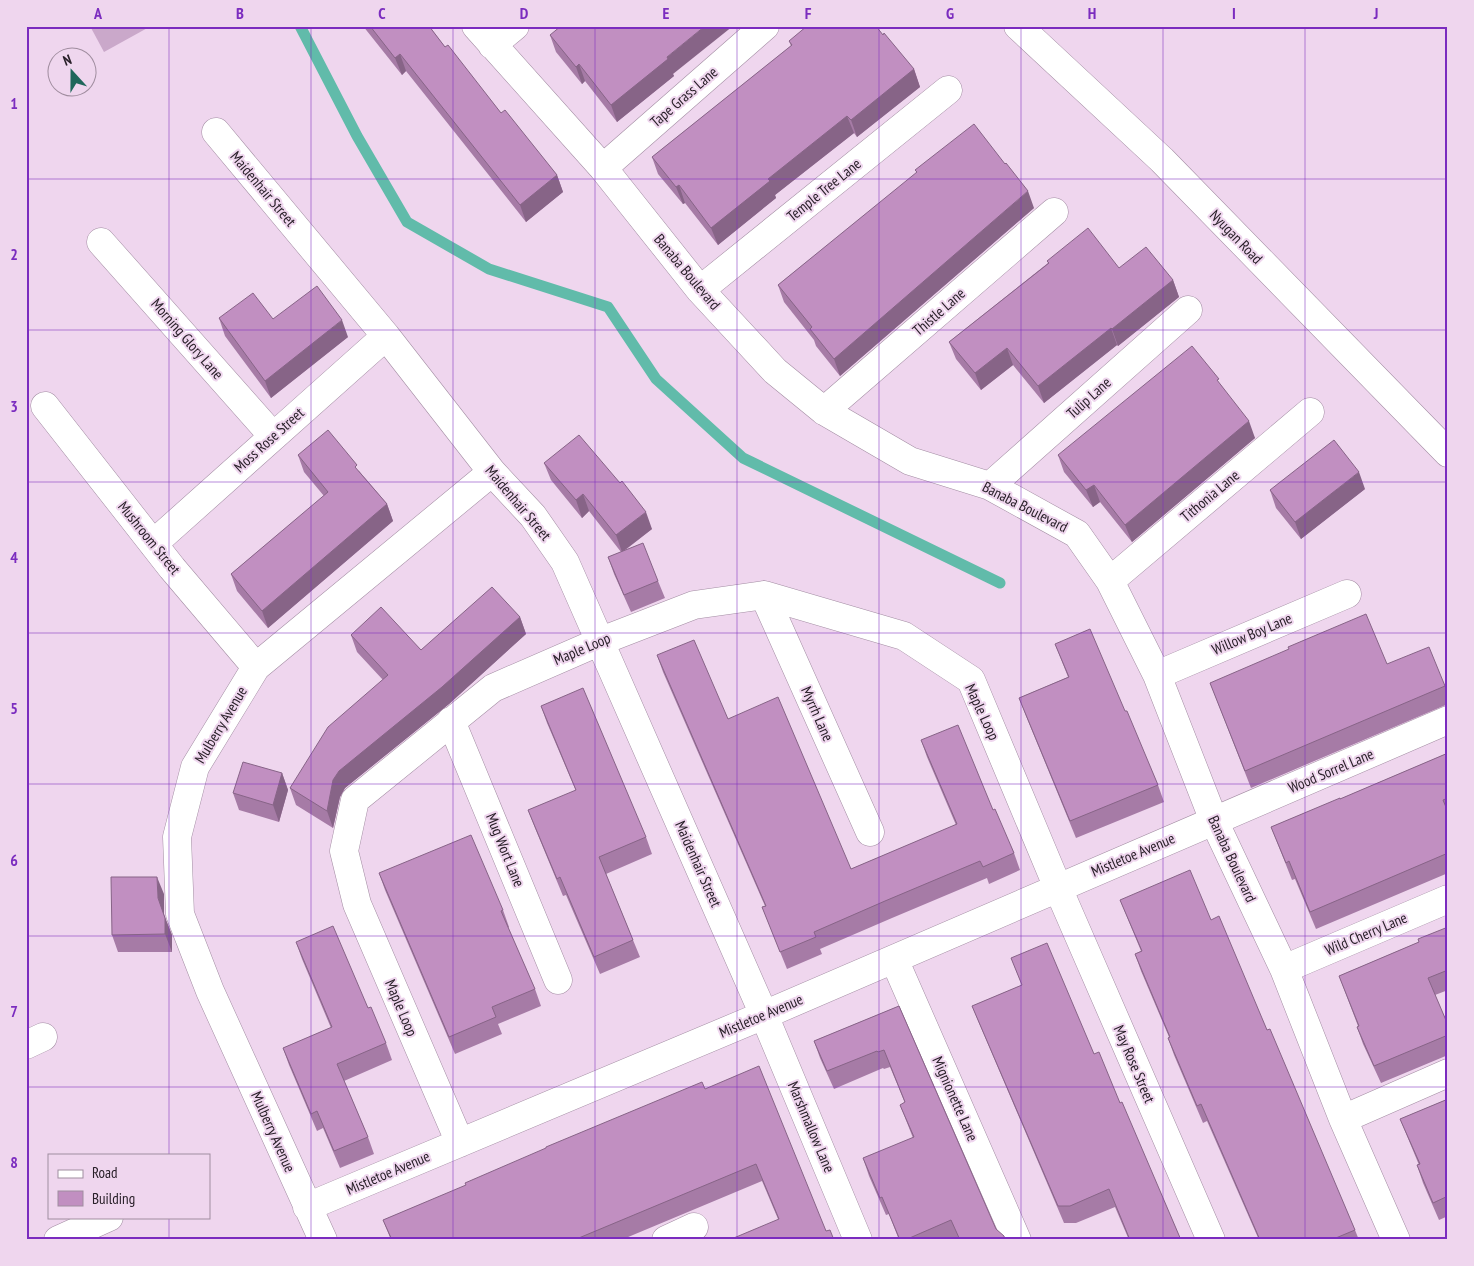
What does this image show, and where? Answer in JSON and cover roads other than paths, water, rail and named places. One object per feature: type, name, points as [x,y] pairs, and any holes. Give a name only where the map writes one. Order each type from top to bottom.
[{"type":"street","points":[[484,36],[515,26]]},
{"type":"street","name":"Tape Grass Lane","points":[[604,168],[765,26]]},
{"type":"street","name":"Nyugan Road","points":[[1018,26],[1162,160],[1448,453]]},
{"type":"street","name":"Banaba Boulevard","points":[[484,36],[604,168],[700,290],[775,371],[824,411],[910,461],[990,486],[1077,534],[1110,580],[1157,675],[1214,821],[1284,969],[1343,1119],[1396,1240]]},
{"type":"street","name":"Temple Tree Lane","points":[[700,290],[948,90]]},
{"type":"street","name":"Maidenhair Street","points":[[216,132],[386,336],[492,472],[533,516],[565,562],[764,1014]]},
{"type":"street","name":"Thistle Lane","points":[[824,411],[1054,212]]},
{"type":"street","name":"Morning Glory Lane","points":[[101,242],[273,436]]},
{"type":"street","name":"Tulip Lane","points":[[990,486],[1188,310]]},
{"type":"street","name":"Moss Rose Street","points":[[153,544],[386,336]]},
{"type":"street","name":"Mushroom Street","points":[[45,406],[153,544],[256,666]]},
{"type":"street","name":"Tithonia Lane","points":[[1110,580],[1310,412]]},
{"type":"street","name":"Mulberry Avenue","points":[[323,1240],[210,991],[180,914],[177,838],[195,766],[256,666],[492,472]]},
{"type":"street","name":"Willow Boy Lane","points":[[1157,675],[1347,594]]},
{"type":"street","name":"Maple Loop","points":[[460,1144],[357,904],[344,851],[355,800],[493,688],[601,641],[694,605],[764,595],[904,636],[970,680],[1058,888]]},
{"type":"street","name":"Myrrh Lane","points":[[764,595],[870,832]]},
{"type":"street","name":"Wood Sorrel Lane","points":[[1214,821],[1448,720]]},
{"type":"street","name":"Mug Wort Lane","points":[[451,721],[558,980]]},
{"type":"street","name":"Mistletoe Avenue","points":[[307,1207],[460,1144],[1214,821]]},
{"type":"street","name":"May Rose Street","points":[[1058,888],[1211,1240]]},
{"type":"street","name":"Wild Cherry Lane","points":[[1284,969],[1448,899]]},
{"type":"street","name":"Mignionette Lane","points":[[894,959],[1017,1240]]},
{"type":"street","name":"Marshmallow Lane","points":[[764,1014],[858,1240]]},
{"type":"street","points":[[1343,1119],[1448,1073]]},
{"type":"street","points":[[58,1240],[107,1218]]},
{"type":"street","points":[[666,1240],[694,1227]]},
{"type":"waterway","points":[[300,26],[357,136],[407,222],[489,269],[608,307],[656,379],[743,458],[1000,583]]}]
